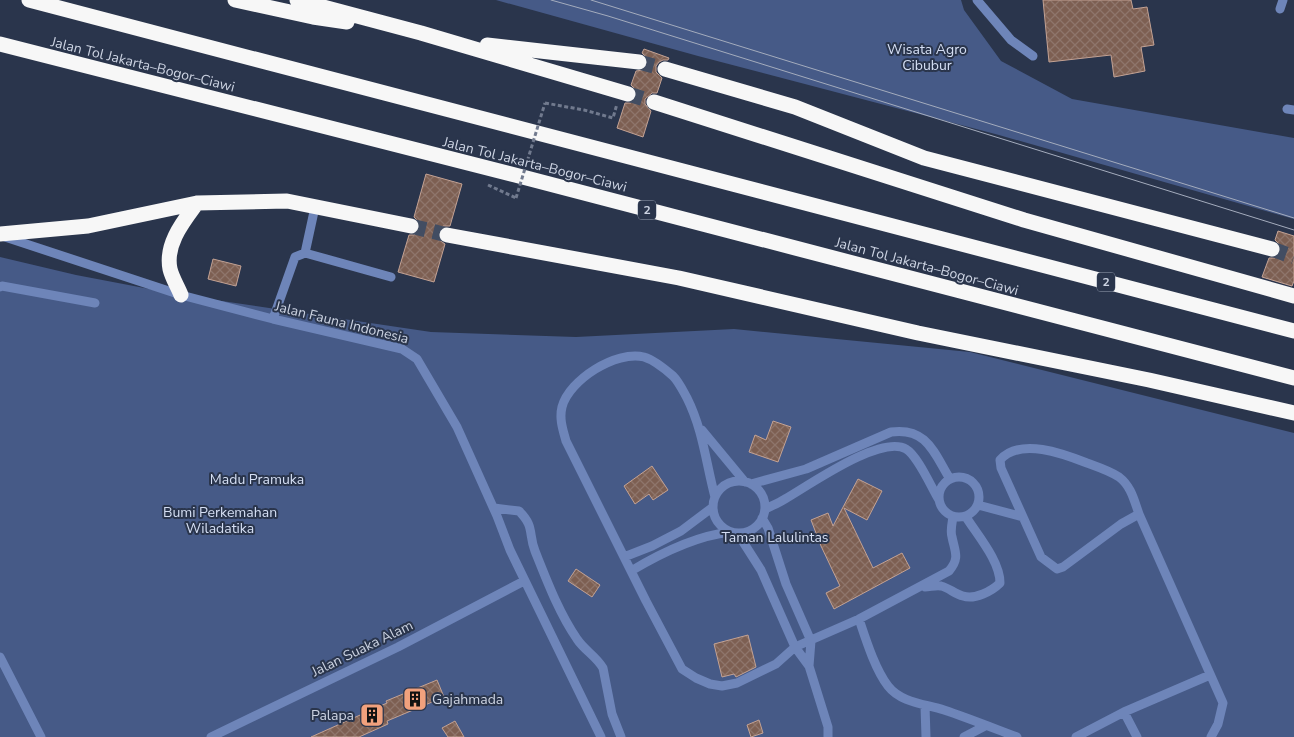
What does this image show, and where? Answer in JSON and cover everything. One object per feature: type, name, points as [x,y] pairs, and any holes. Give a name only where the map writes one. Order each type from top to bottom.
[{"type":"highway","name":"2","points":[[29,0],[1294,331]]},
{"type":"highway","points":[[235,0],[313,17],[421,33]]},
{"type":"highway","points":[[297,0],[421,33],[628,94]]},
{"type":"highway","points":[[446,41],[640,62]]},
{"type":"highway","name":"Jalan Tol Jakarta–Bogor–Ciawi","points":[[0,44],[515,175],[1294,378]]},
{"type":"highway","points":[[665,69],[795,107],[924,158],[1272,249]]},
{"type":"highway","points":[[654,102],[1024,220],[1294,296]]},
{"type":"highway","points":[[0,235],[88,226],[197,203],[287,201],[411,226]]},
{"type":"highway","points":[[181,295],[170,270],[170,249],[178,228],[197,203]]},
{"type":"highway","points":[[447,235],[680,278],[918,334],[1210,393],[1294,413]]},
{"type":"street","points":[[977,0],[1011,40],[1033,56]]},
{"type":"street","points":[[306,252],[315,207]]},
{"type":"street","name":"Jalan Fauna Indonesia","points":[[0,235],[181,295],[402,349],[417,358],[457,427],[494,508],[524,581],[598,736]]},
{"type":"street","points":[[273,319],[295,257],[306,252],[391,277]]},
{"type":"street","points":[[0,287],[96,304]]},
{"type":"street","points":[[715,497],[700,428],[689,402],[674,377],[660,366],[644,357],[625,357],[607,363],[583,377],[572,390],[562,406],[561,420],[566,441],[624,557],[682,668],[696,678],[710,684],[722,686],[737,683],[776,664],[795,647],[859,620],[949,571],[954,566],[956,550],[951,535],[953,517]]},
{"type":"street","points":[[700,428],[748,483],[761,495],[764,514],[786,584],[811,641],[809,666]]},
{"type":"street","points":[[828,737],[828,727],[809,666],[795,647],[762,570],[734,533],[719,525],[713,513],[715,497],[722,487],[727,484],[739,481],[748,483],[806,469],[891,432],[904,430],[924,438],[950,479]]},
{"type":"street","points":[[631,570],[688,543],[717,534],[752,530],[764,514],[820,476],[867,453],[887,446],[897,446],[906,449],[919,465],[944,510],[953,517],[966,517],[971,514],[978,505],[979,491],[971,480],[957,477],[950,479],[942,487],[939,500]]},
{"type":"street","points":[[1139,514],[1121,524],[1063,567],[1057,569],[1041,557],[1001,468],[1000,460],[1005,455],[1017,450],[1033,448],[1053,451],[1099,467],[1119,477],[1131,490],[1139,514],[1222,703],[1218,724],[1211,737]]},
{"type":"street","points":[[978,505],[1022,517]]},
{"type":"street","points":[[624,557],[652,546],[681,531],[713,506]]},
{"type":"street","points":[[494,508],[519,511],[529,521],[534,551],[572,632],[582,646],[603,668],[612,714],[621,737]]},
{"type":"street","points":[[919,588],[940,586],[968,597],[985,593],[1000,583],[1000,573],[996,563],[966,517]]},
{"type":"street","name":"Jalan Suaka Alam","points":[[210,737],[398,647],[524,581]]},
{"type":"street","points":[[859,620],[872,654],[888,686],[900,696],[1017,737]]},
{"type":"street","points":[[0,657],[41,737]]},
{"type":"street","points":[[1076,737],[1124,712],[1210,675]]},
{"type":"street","points":[[925,706],[926,737]]},
{"type":"street","points":[[1124,712],[1136,737]]},
{"type":"street","points":[[964,737],[985,726]]},
{"type":"path","points":[[516,198],[545,103],[584,110],[613,118]]},
{"type":"green space","name":"Wisata Agro Cibubur","points":[[496,0],[961,0],[964,10],[1001,61],[1072,99],[1294,138],[1294,219],[999,135],[698,56]]},
{"type":"green space","name":"Bumi Perkemahan Wiladatika","points":[[0,257],[76,275],[181,295],[431,332],[576,337],[734,329],[970,352],[1294,433],[1294,737],[0,737]]},
{"type":"building","points":[[1043,0],[1131,0],[1133,9],[1147,7],[1154,45],[1141,47],[1145,71],[1114,77],[1111,55],[1049,62]]},
{"type":"building","points":[[644,49],[669,58],[659,62],[656,66],[656,72],[662,78],[657,93],[652,93],[645,99],[645,104],[651,111],[643,137],[617,128],[625,103],[631,103],[637,97],[637,91],[631,85],[636,71],[643,70],[648,64],[647,58],[642,53]]},
{"type":"building","points":[[426,174],[462,184],[450,226],[443,226],[438,233],[438,239],[445,244],[434,282],[398,272],[409,235],[414,235],[420,228],[420,223],[414,217]]},
{"type":"building","points":[[1278,231],[1294,236],[1294,281],[1292,286],[1262,277],[1269,258],[1275,258],[1281,252],[1281,246],[1275,240]]},
{"type":"building","points":[[213,259],[241,266],[236,286],[208,279]]},
{"type":"building","points":[[773,421],[791,427],[778,462],[749,452],[755,435],[766,440]]},
{"type":"building","points":[[652,466],[668,490],[653,500],[649,494],[635,504],[624,486]]},
{"type":"building","points":[[858,479],[882,491],[867,520],[844,508],[873,568],[902,553],[910,568],[834,609],[826,593],[840,586],[811,520],[828,513],[833,526]]},
{"type":"building","points":[[576,569],[600,585],[592,597],[568,581]]},
{"type":"building","points":[[748,635],[756,667],[736,677],[734,674],[722,677],[714,644]]},
{"type":"building","points":[[437,680],[444,697],[387,721],[388,724],[359,737],[311,737],[387,703],[386,701]]},
{"type":"building","points":[[759,720],[763,733],[751,737],[747,725]]},
{"type":"building","points":[[455,721],[464,737],[448,737],[442,728]]},
{"type":"tunnel","points":[[639,62],[665,69]]},
{"type":"tunnel","points":[[628,94],[654,102]]},
{"type":"tunnel","points":[[411,226],[447,235]]},
{"type":"tunnel","points":[[1272,249],[1294,257]]},
{"type":"tram line","points":[[551,0],[608,16],[1294,230]]},
{"type":"tram line","points":[[591,0],[1294,218]]},
{"type":"place","name":"Gajahmada","points":[[415,699]]},
{"type":"place","name":"Palapa","points":[[372,715]]},
{"type":"park label","name":"Madu Pramuka","points":[[257,479]]},
{"type":"park label","name":"Taman Lalulintas","points":[[775,537]]}]
